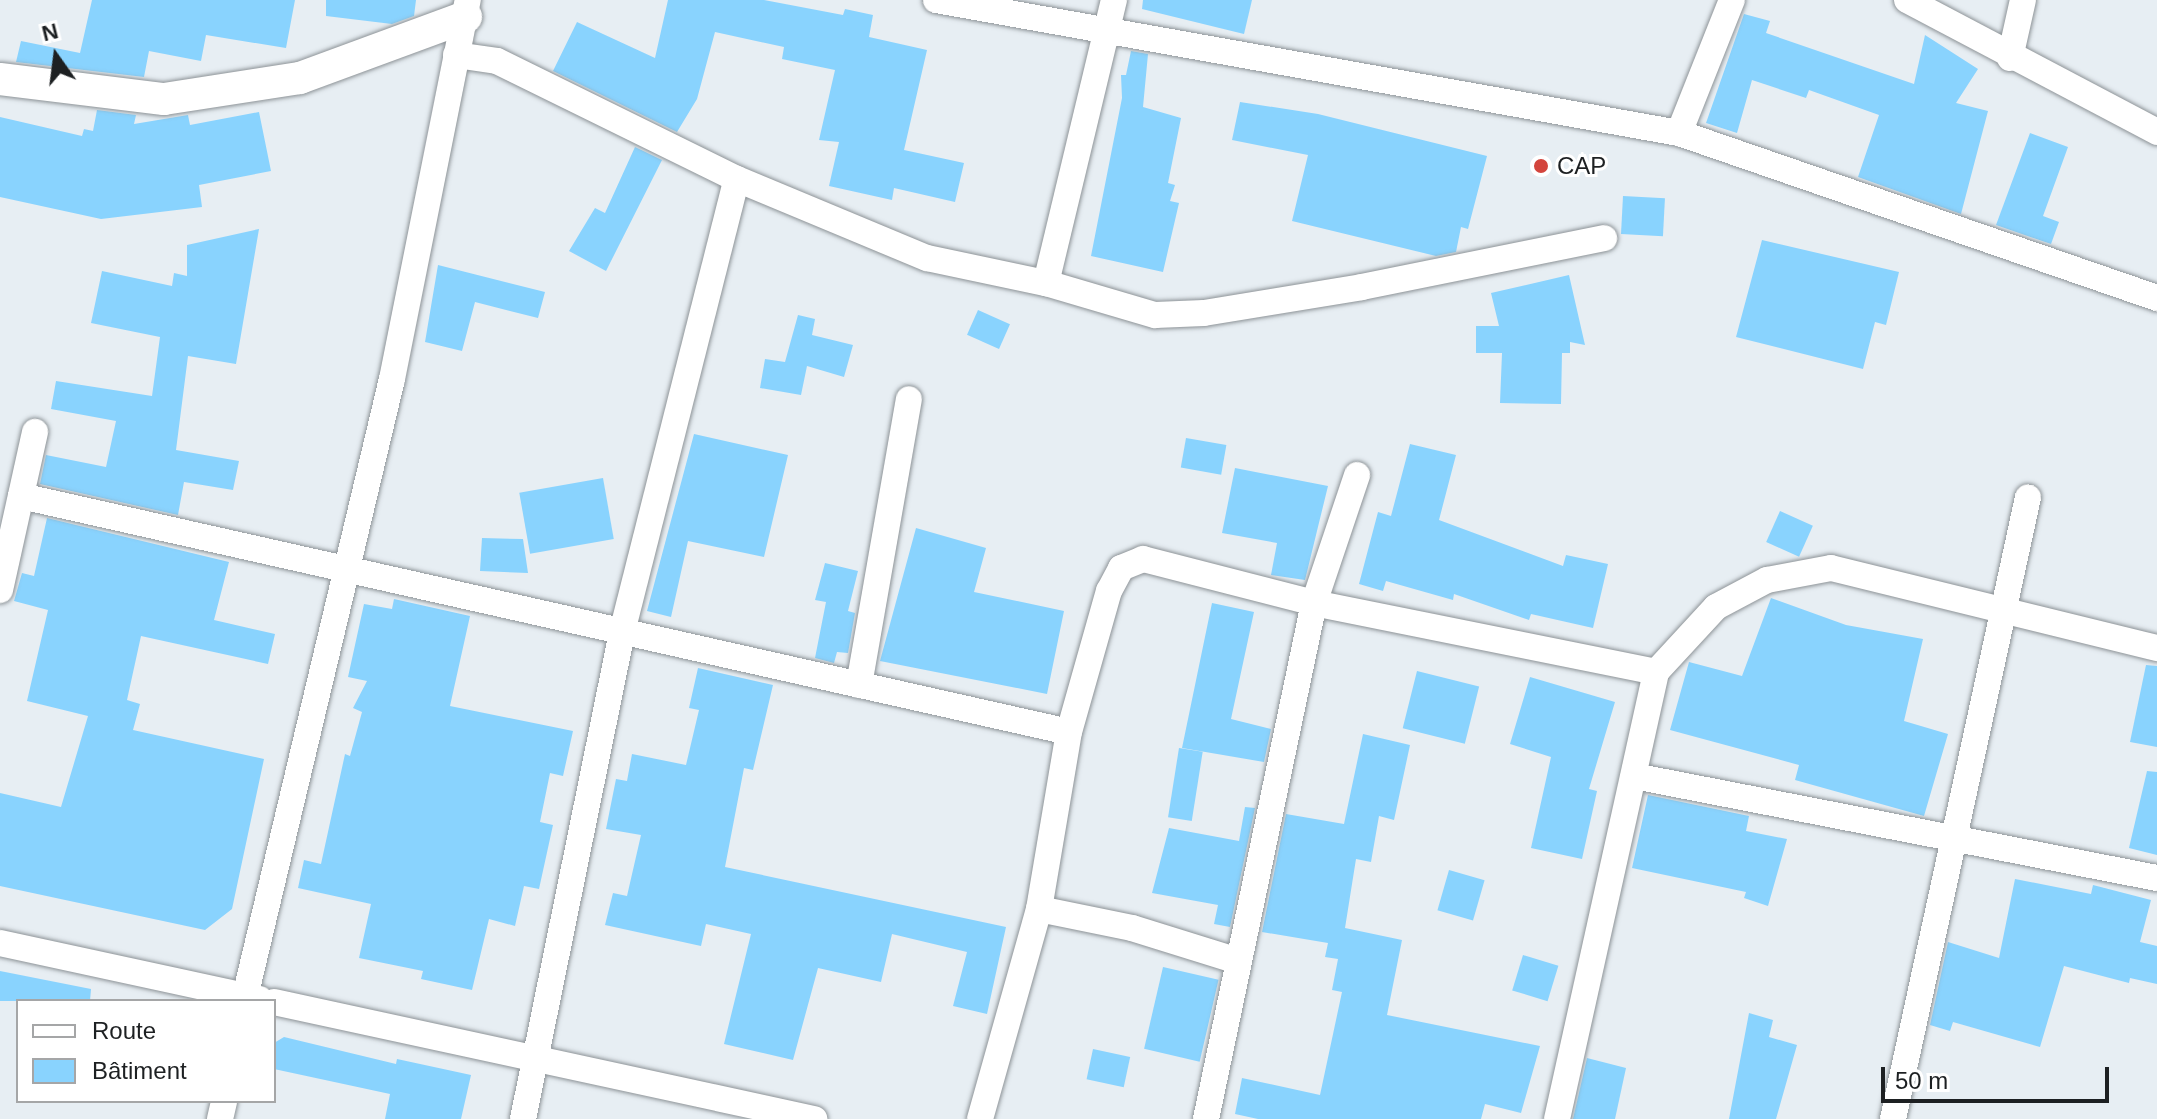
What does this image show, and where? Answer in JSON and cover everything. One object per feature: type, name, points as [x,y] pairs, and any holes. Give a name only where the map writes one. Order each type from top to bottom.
[{"type":"street","points":[[936,0],[1108,28],[1679,133],[2157,298]]},
{"type":"street","points":[[1046,283],[1114,0]]},
{"type":"street","points":[[1679,133],[1732,0]]},
{"type":"street","points":[[1907,0],[2010,58],[2157,132]]},
{"type":"street","points":[[2010,58],[2023,0]]},
{"type":"street","points":[[0,943],[252,999],[392,379],[467,9]]},
{"type":"street","points":[[0,79],[164,99],[300,78],[467,9]]},
{"type":"street","points":[[456,55],[497,61],[737,179],[927,258],[1046,283],[1127,309],[1179,316],[1362,287],[1604,238]]},
{"type":"street","points":[[523,1119],[622,632],[737,179]]},
{"type":"street","points":[[859,685],[909,399]]},
{"type":"street","points":[[0,590],[35,432]]},
{"type":"street","points":[[1206,1119],[1314,603],[1357,475]]},
{"type":"street","points":[[21,496],[1069,732]]},
{"type":"street","points":[[1893,1119],[2028,497]]},
{"type":"street","points":[[980,1119],[1039,909],[1069,732],[1109,591],[1121,568],[1143,559],[1314,603],[1656,672]]},
{"type":"street","points":[[1557,1119],[1656,672],[1716,607],[1767,580],[1831,568],[2157,648]]},
{"type":"street","points":[[1634,776],[2157,878]]},
{"type":"street","points":[[1039,909],[1132,928],[1238,961]]},
{"type":"street","points":[[276,1002],[814,1119]]},
{"type":"building","points":[[92,0],[295,0],[286,48],[206,35],[201,61],[149,51],[144,77],[16,62],[21,41],[80,53]]},
{"type":"building","points":[[326,0],[416,0],[414,16],[392,24],[326,16]]},
{"type":"building","points":[[668,0],[764,0],[843,15],[845,9],[873,15],[869,37],[927,50],[904,150],[964,163],[955,202],[894,188],[892,200],[829,186],[839,142],[819,140],[835,70],[782,59],[784,47],[715,32],[697,99],[677,132],[553,71],[577,22],[655,58]]},
{"type":"building","points":[[1143,0],[1252,0],[1244,34],[1142,9]]},
{"type":"building","points":[[1744,14],[1770,21],[1766,33],[1914,84],[1925,35],[1978,69],[1956,103],[1988,111],[1961,214],[1858,177],[1879,115],[1809,90],[1806,98],[1752,80],[1737,133],[1706,123]]},
{"type":"building","points":[[1131,51],[1148,54],[1143,107],[1181,118],[1168,183],[1175,185],[1170,201],[1179,203],[1163,272],[1091,256],[1122,98],[1121,75],[1126,75]]},
{"type":"building","points":[[1240,102],[1318,114],[1487,156],[1468,229],[1461,227],[1456,252],[1436,256],[1292,221],[1308,155],[1232,140]]},
{"type":"building","points":[[97,110],[136,115],[134,124],[188,115],[190,125],[259,112],[271,171],[199,185],[202,207],[101,219],[0,197],[0,117],[82,136],[84,129],[93,131]]},
{"type":"building","points":[[2030,133],[2068,147],[2043,216],[2059,222],[2051,244],[1996,225]]},
{"type":"building","points":[[635,147],[662,160],[606,271],[569,251],[595,208],[605,213]]},
{"type":"building","points":[[1623,196],[1665,198],[1663,236],[1621,234]]},
{"type":"building","points":[[259,229],[236,364],[188,356],[176,450],[239,461],[233,490],[184,482],[178,515],[40,484],[46,455],[106,467],[116,421],[51,409],[56,381],[152,396],[160,337],[91,323],[102,271],[172,286],[174,273],[187,276],[187,245]]},
{"type":"building","points":[[1762,240],[1899,272],[1886,325],[1875,322],[1863,369],[1736,337]]},
{"type":"building","points":[[438,265],[545,292],[538,318],[475,302],[462,351],[425,342]]},
{"type":"building","points":[[1569,275],[1585,345],[1570,342],[1570,353],[1562,353],[1561,404],[1500,403],[1502,353],[1476,353],[1476,326],[1499,326],[1491,293]]},
{"type":"building","points":[[978,310],[1010,324],[999,349],[967,335]]},
{"type":"building","points":[[798,315],[815,319],[812,335],[853,345],[844,377],[807,366],[801,395],[760,388],[765,359],[785,362]]},
{"type":"building","points":[[694,434],[788,455],[764,557],[688,541],[671,617],[647,611]]},
{"type":"building","points":[[1186,438],[1226,445],[1221,475],[1181,468]]},
{"type":"building","points":[[1410,444],[1456,455],[1439,520],[1563,566],[1566,555],[1608,564],[1593,628],[1531,614],[1529,620],[1454,594],[1453,600],[1386,581],[1383,591],[1359,584],[1378,512],[1391,516]]},
{"type":"building","points":[[1235,468],[1328,486],[1305,580],[1271,575],[1277,543],[1222,533]]},
{"type":"building","points":[[603,478],[614,539],[530,554],[519,493]]},
{"type":"building","points":[[1780,511],[1813,526],[1799,557],[1766,542]]},
{"type":"building","points":[[47,518],[229,562],[214,620],[275,634],[268,664],[141,636],[127,700],[140,704],[133,730],[264,759],[232,909],[205,930],[0,886],[0,793],[61,807],[88,716],[27,701],[48,610],[14,601],[22,573],[34,576]]},
{"type":"building","points":[[916,528],[986,548],[974,592],[1064,611],[1047,694],[880,661]]},
{"type":"building","points":[[482,538],[523,539],[528,573],[480,571]]},
{"type":"building","points":[[825,563],[858,571],[848,611],[855,613],[848,653],[837,652],[834,663],[815,658],[826,602],[815,600]]},
{"type":"building","points":[[1771,598],[1846,625],[1923,639],[1904,721],[1948,734],[1924,816],[1795,780],[1799,765],[1670,730],[1689,662],[1742,676]]},
{"type":"building","points":[[394,599],[470,616],[450,706],[573,731],[563,776],[550,773],[540,822],[553,825],[539,889],[524,886],[515,926],[489,919],[472,990],[421,979],[423,971],[359,958],[371,904],[298,888],[304,860],[321,864],[345,754],[350,756],[362,712],[353,708],[367,681],[348,677],[364,604],[392,609]]},
{"type":"building","points":[[1212,603],[1254,612],[1231,719],[1271,729],[1264,762],[1182,748]]},
{"type":"building","points":[[2146,665],[2157,666],[2157,747],[2130,742]]},
{"type":"building","points":[[698,668],[773,685],[753,770],[744,768],[725,867],[1006,927],[987,1014],[953,1006],[967,952],[892,934],[881,982],[818,968],[793,1060],[724,1044],[751,934],[706,924],[701,946],[605,925],[613,893],[627,896],[641,835],[606,829],[616,779],[627,781],[632,754],[686,765],[699,710],[689,708]]},
{"type":"building","points":[[1417,671],[1479,686],[1465,744],[1403,728]]},
{"type":"building","points":[[1530,677],[1615,702],[1589,789],[1597,791],[1582,859],[1531,848],[1551,757],[1510,744]]},
{"type":"building","points":[[1363,734],[1410,745],[1394,820],[1379,816],[1371,862],[1356,859],[1345,928],[1402,940],[1387,1015],[1540,1046],[1521,1113],[1485,1104],[1481,1119],[1258,1119],[1235,1114],[1242,1078],[1320,1095],[1342,992],[1332,990],[1338,959],[1325,957],[1328,943],[1262,932],[1286,814],[1344,824]]},
{"type":"building","points":[[1179,748],[1203,752],[1192,821],[1168,817]]},
{"type":"building","points":[[2147,771],[2157,772],[2157,855],[2129,848]]},
{"type":"building","points":[[1648,795],[1749,816],[1746,831],[1787,839],[1768,906],[1744,898],[1746,892],[1632,868]]},
{"type":"building","points":[[1245,807],[1255,808],[1230,927],[1214,924],[1218,905],[1152,893],[1169,828],[1239,841]]},
{"type":"building","points":[[1449,870],[1485,880],[1473,921],[1437,910]]},
{"type":"building","points":[[2015,879],[2091,894],[2093,885],[2151,900],[2140,942],[2157,946],[2157,984],[2130,978],[2129,983],[2064,966],[2040,1047],[1953,1022],[1950,1031],[1930,1025],[1948,942],[1999,958]]},
{"type":"building","points":[[1523,955],[1558,966],[1548,1001],[1512,990]]},
{"type":"building","points":[[1163,967],[1219,980],[1200,1062],[1144,1049]]},
{"type":"building","points":[[0,971],[91,989],[90,999],[0,1001]]},
{"type":"building","points":[[1749,1013],[1773,1020],[1769,1037],[1797,1045],[1776,1119],[1729,1119]]},
{"type":"building","points":[[284,1037],[396,1064],[397,1059],[471,1075],[461,1119],[385,1119],[390,1094],[276,1069],[276,1042]]},
{"type":"building","points":[[1093,1049],[1130,1057],[1124,1087],[1087,1079]]},
{"type":"building","points":[[1587,1058],[1626,1068],[1615,1119],[1573,1119]]},
{"type":"place","name":"CAP","points":[[1541,166]]}]
